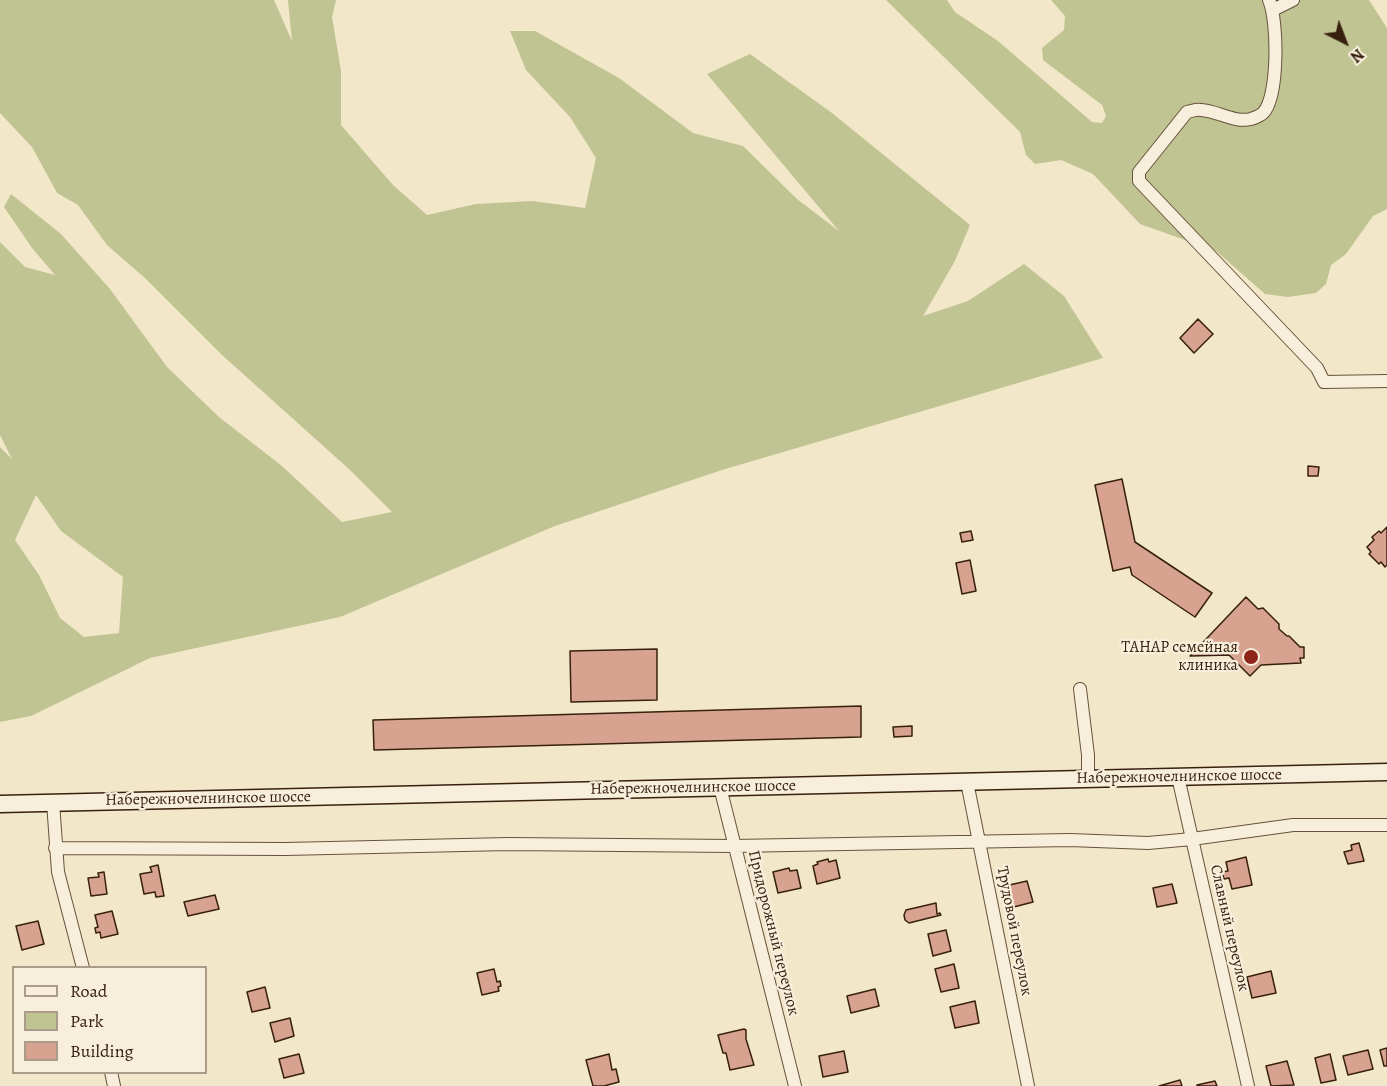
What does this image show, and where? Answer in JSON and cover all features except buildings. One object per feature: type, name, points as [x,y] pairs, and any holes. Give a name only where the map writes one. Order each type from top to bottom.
[{"type":"main road","name":"Набережночелнинское шоссе","points":[[0,804],[1387,772]]},
{"type":"street","points":[[1293,0],[1271,5],[1276,72],[1271,99],[1263,113],[1250,119],[1234,119],[1200,109],[1187,112],[1139,172],[1139,181],[1317,368],[1324,382],[1387,381]]},
{"type":"street","points":[[1080,689],[1088,755],[1088,778]]},
{"type":"street","name":"Славный переулок","points":[[1178,777],[1248,1086]]},
{"type":"street","name":"Трудовой переулок","points":[[967,782],[1028,1086]]},
{"type":"street","name":"Придорожный переулок","points":[[720,787],[795,1086]]},
{"type":"street","points":[[53,802],[58,872],[82,966]]},
{"type":"street","points":[[55,848],[285,849],[508,844],[734,846],[1070,840],[1148,843],[1293,825],[1387,825]]},
{"type":"green space","points":[[0,0],[274,0],[292,41],[288,0],[336,0],[332,17],[341,71],[341,125],[393,185],[427,215],[476,204],[532,201],[585,208],[596,158],[570,117],[526,70],[510,31],[535,31],[619,78],[693,133],[743,146],[797,199],[839,231],[707,74],[750,54],[832,113],[970,225],[955,261],[923,316],[968,301],[1024,264],[1064,296],[1103,358],[722,470],[555,526],[340,617],[150,658],[31,716],[0,722],[0,447],[12,459],[0,435],[0,242],[25,267],[55,275],[32,248],[4,207],[11,194],[61,234],[110,289],[167,367],[219,417],[282,466],[342,522],[392,512],[350,470],[222,355],[146,279],[107,245],[78,205],[57,193],[32,147],[0,113]],"holes":[[[36,495],[61,531],[123,577],[119,633],[84,637],[60,618],[39,575],[15,540]]]},
{"type":"green space","points":[[886,0],[947,0],[955,12],[998,41],[1092,122],[1102,123],[1106,116],[1102,105],[1043,60],[1042,48],[1064,30],[1065,16],[1051,0],[1369,0],[1387,28],[1387,209],[1373,216],[1346,254],[1331,265],[1326,284],[1316,293],[1288,297],[1265,294],[1216,251],[1140,224],[1093,174],[1061,160],[1035,164],[1026,155],[1020,132]]},
{"type":"place","name":"ТАНАР семейная клиника","points":[[1251,657]]}]
